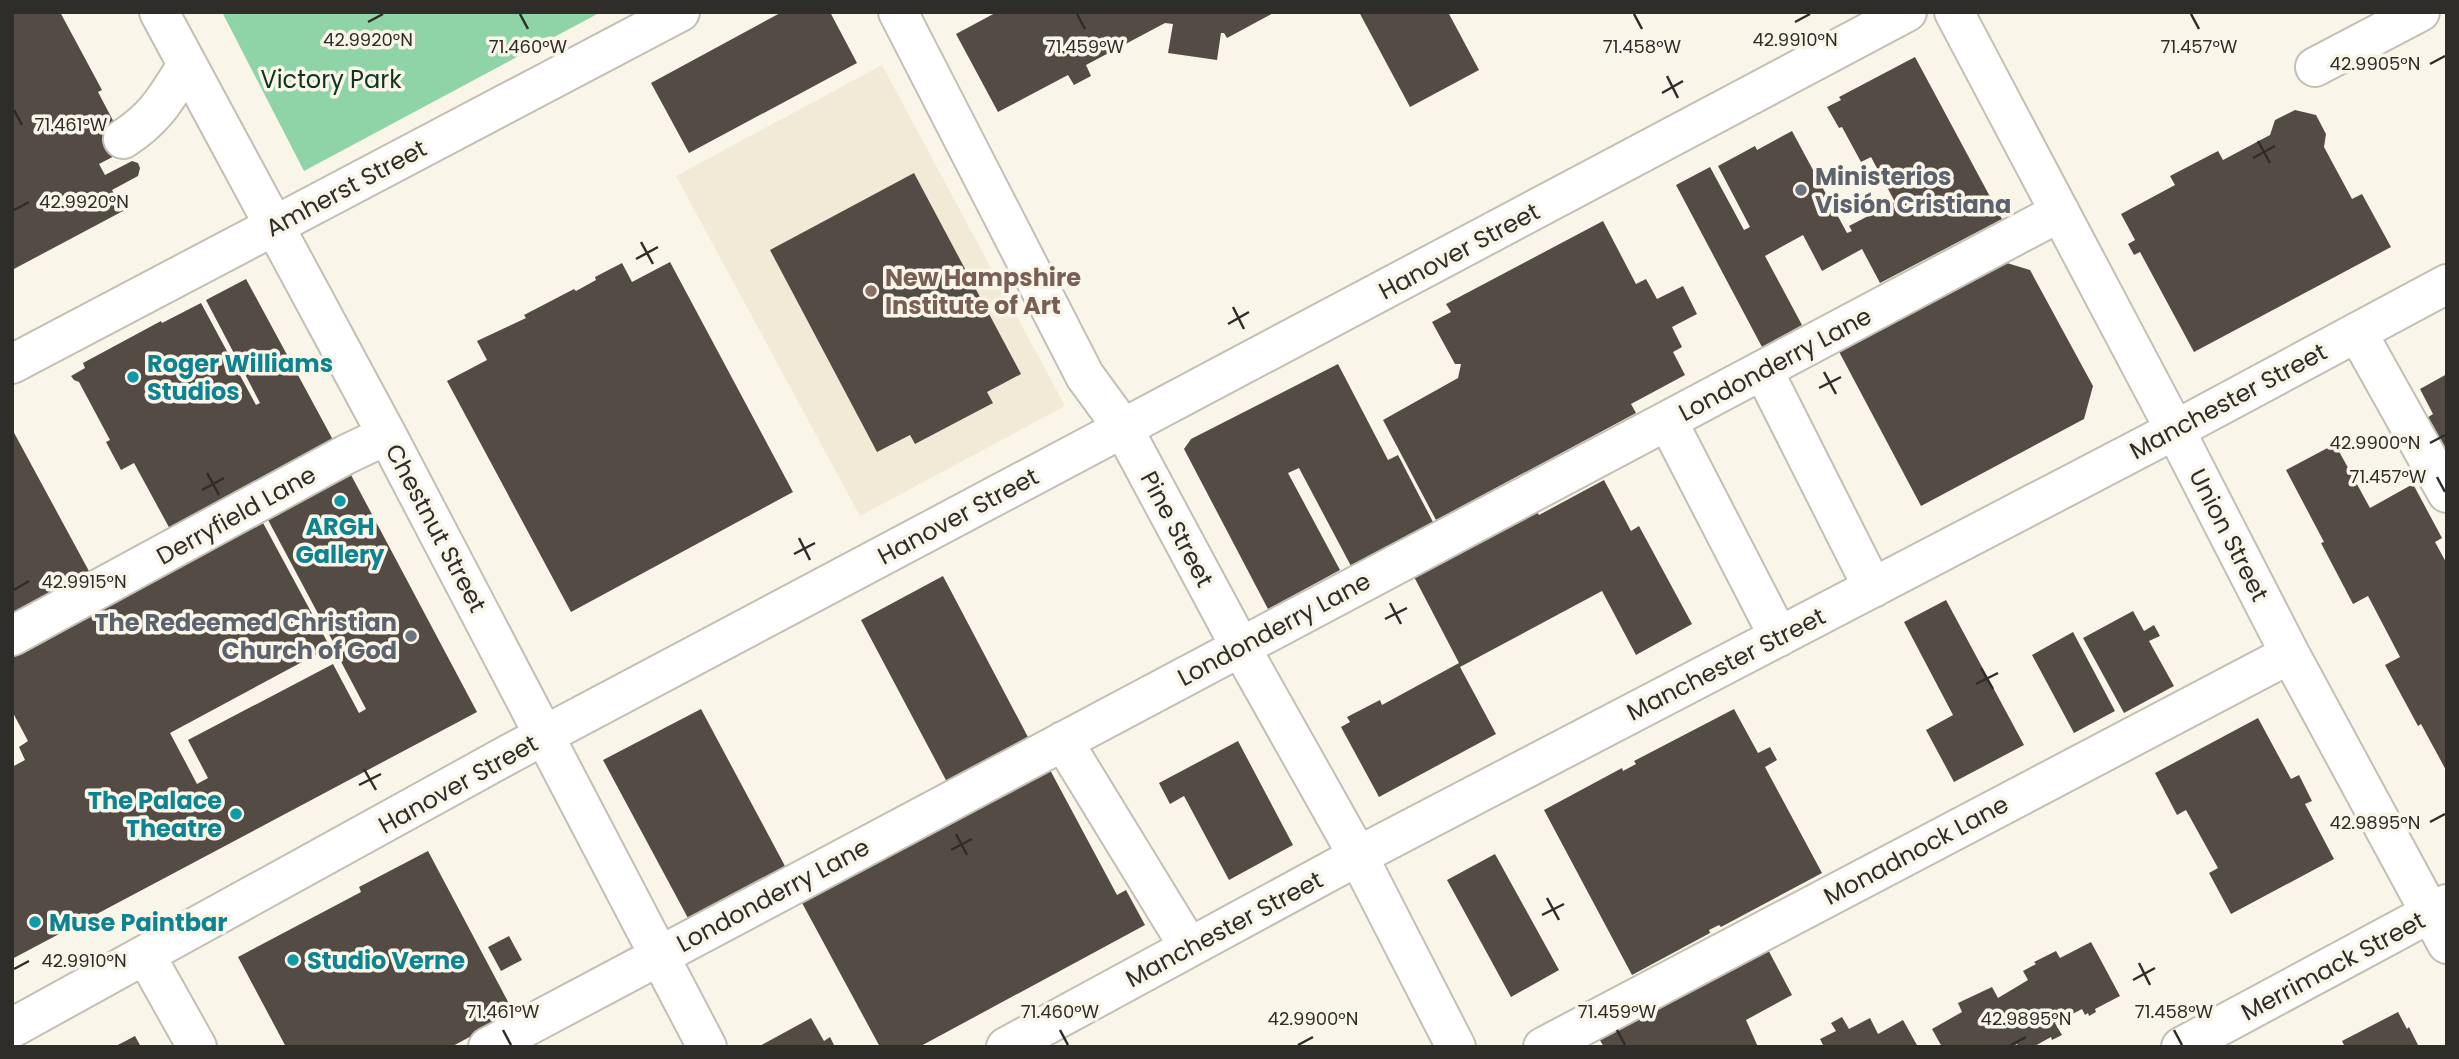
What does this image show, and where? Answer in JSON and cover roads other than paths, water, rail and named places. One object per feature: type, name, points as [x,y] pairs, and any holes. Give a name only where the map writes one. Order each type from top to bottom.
[{"type":"street","name":"Chestnut Street","points":[[159,12],[387,435],[707,1047]]},
{"type":"street","name":"Amherst Street","points":[[12,365],[680,12]]},
{"type":"street","name":"Pine Street","points":[[898,12],[1086,376],[1124,428],[1241,648],[1358,856],[1456,1047]]},
{"type":"street","name":"Hanover Street","points":[[12,1027],[544,736],[1908,12]]},
{"type":"street","name":"Union Street","points":[[1954,12],[2290,654],[2441,920]]},
{"type":"street","points":[[2315,67],[2420,12]]},
{"type":"street","points":[[123,139],[145,125],[156,113],[187,65]]},
{"type":"street","name":"Londonderry Lane","points":[[488,1047],[2060,212]]},
{"type":"street","name":"Manchester Street","points":[[1006,1047],[1358,856],[2175,430],[2447,284]]},
{"type":"street","points":[[2357,332],[2447,493]]},
{"type":"street","points":[[1763,370],[1873,588]]},
{"type":"street","points":[[1668,422],[1779,637]]},
{"type":"street","name":"Derryfield Lane","points":[[12,636],[347,454],[387,435]]},
{"type":"street","name":"Monadnock Lane","points":[[1543,1047],[2290,654]]},
{"type":"street","points":[[1063,741],[1189,947]]},
{"type":"street","name":"Merrimack Street","points":[[2181,1047],[2441,920]]},
{"type":"street","points":[[146,956],[197,1047]]},
{"type":"place","name":"Ministerios Visión Cristiana","points":[[1801,190]]},
{"type":"place","name":"New Hampshire Institute of Art","points":[[871,291]]},
{"type":"place","name":"Roger Williams Studios","points":[[133,377]]},
{"type":"place","name":"ARGH Gallery","points":[[340,501]]},
{"type":"place","name":"The Redeemed Christian Church of God","points":[[411,636]]},
{"type":"place","name":"The Palace Theatre","points":[[236,814]]},
{"type":"place","name":"Muse Paintbar","points":[[35,922]]},
{"type":"place","name":"Studio Verne","points":[[293,960]]},
{"type":"park label","name":"Victory Park","points":[[331,79]]}]
